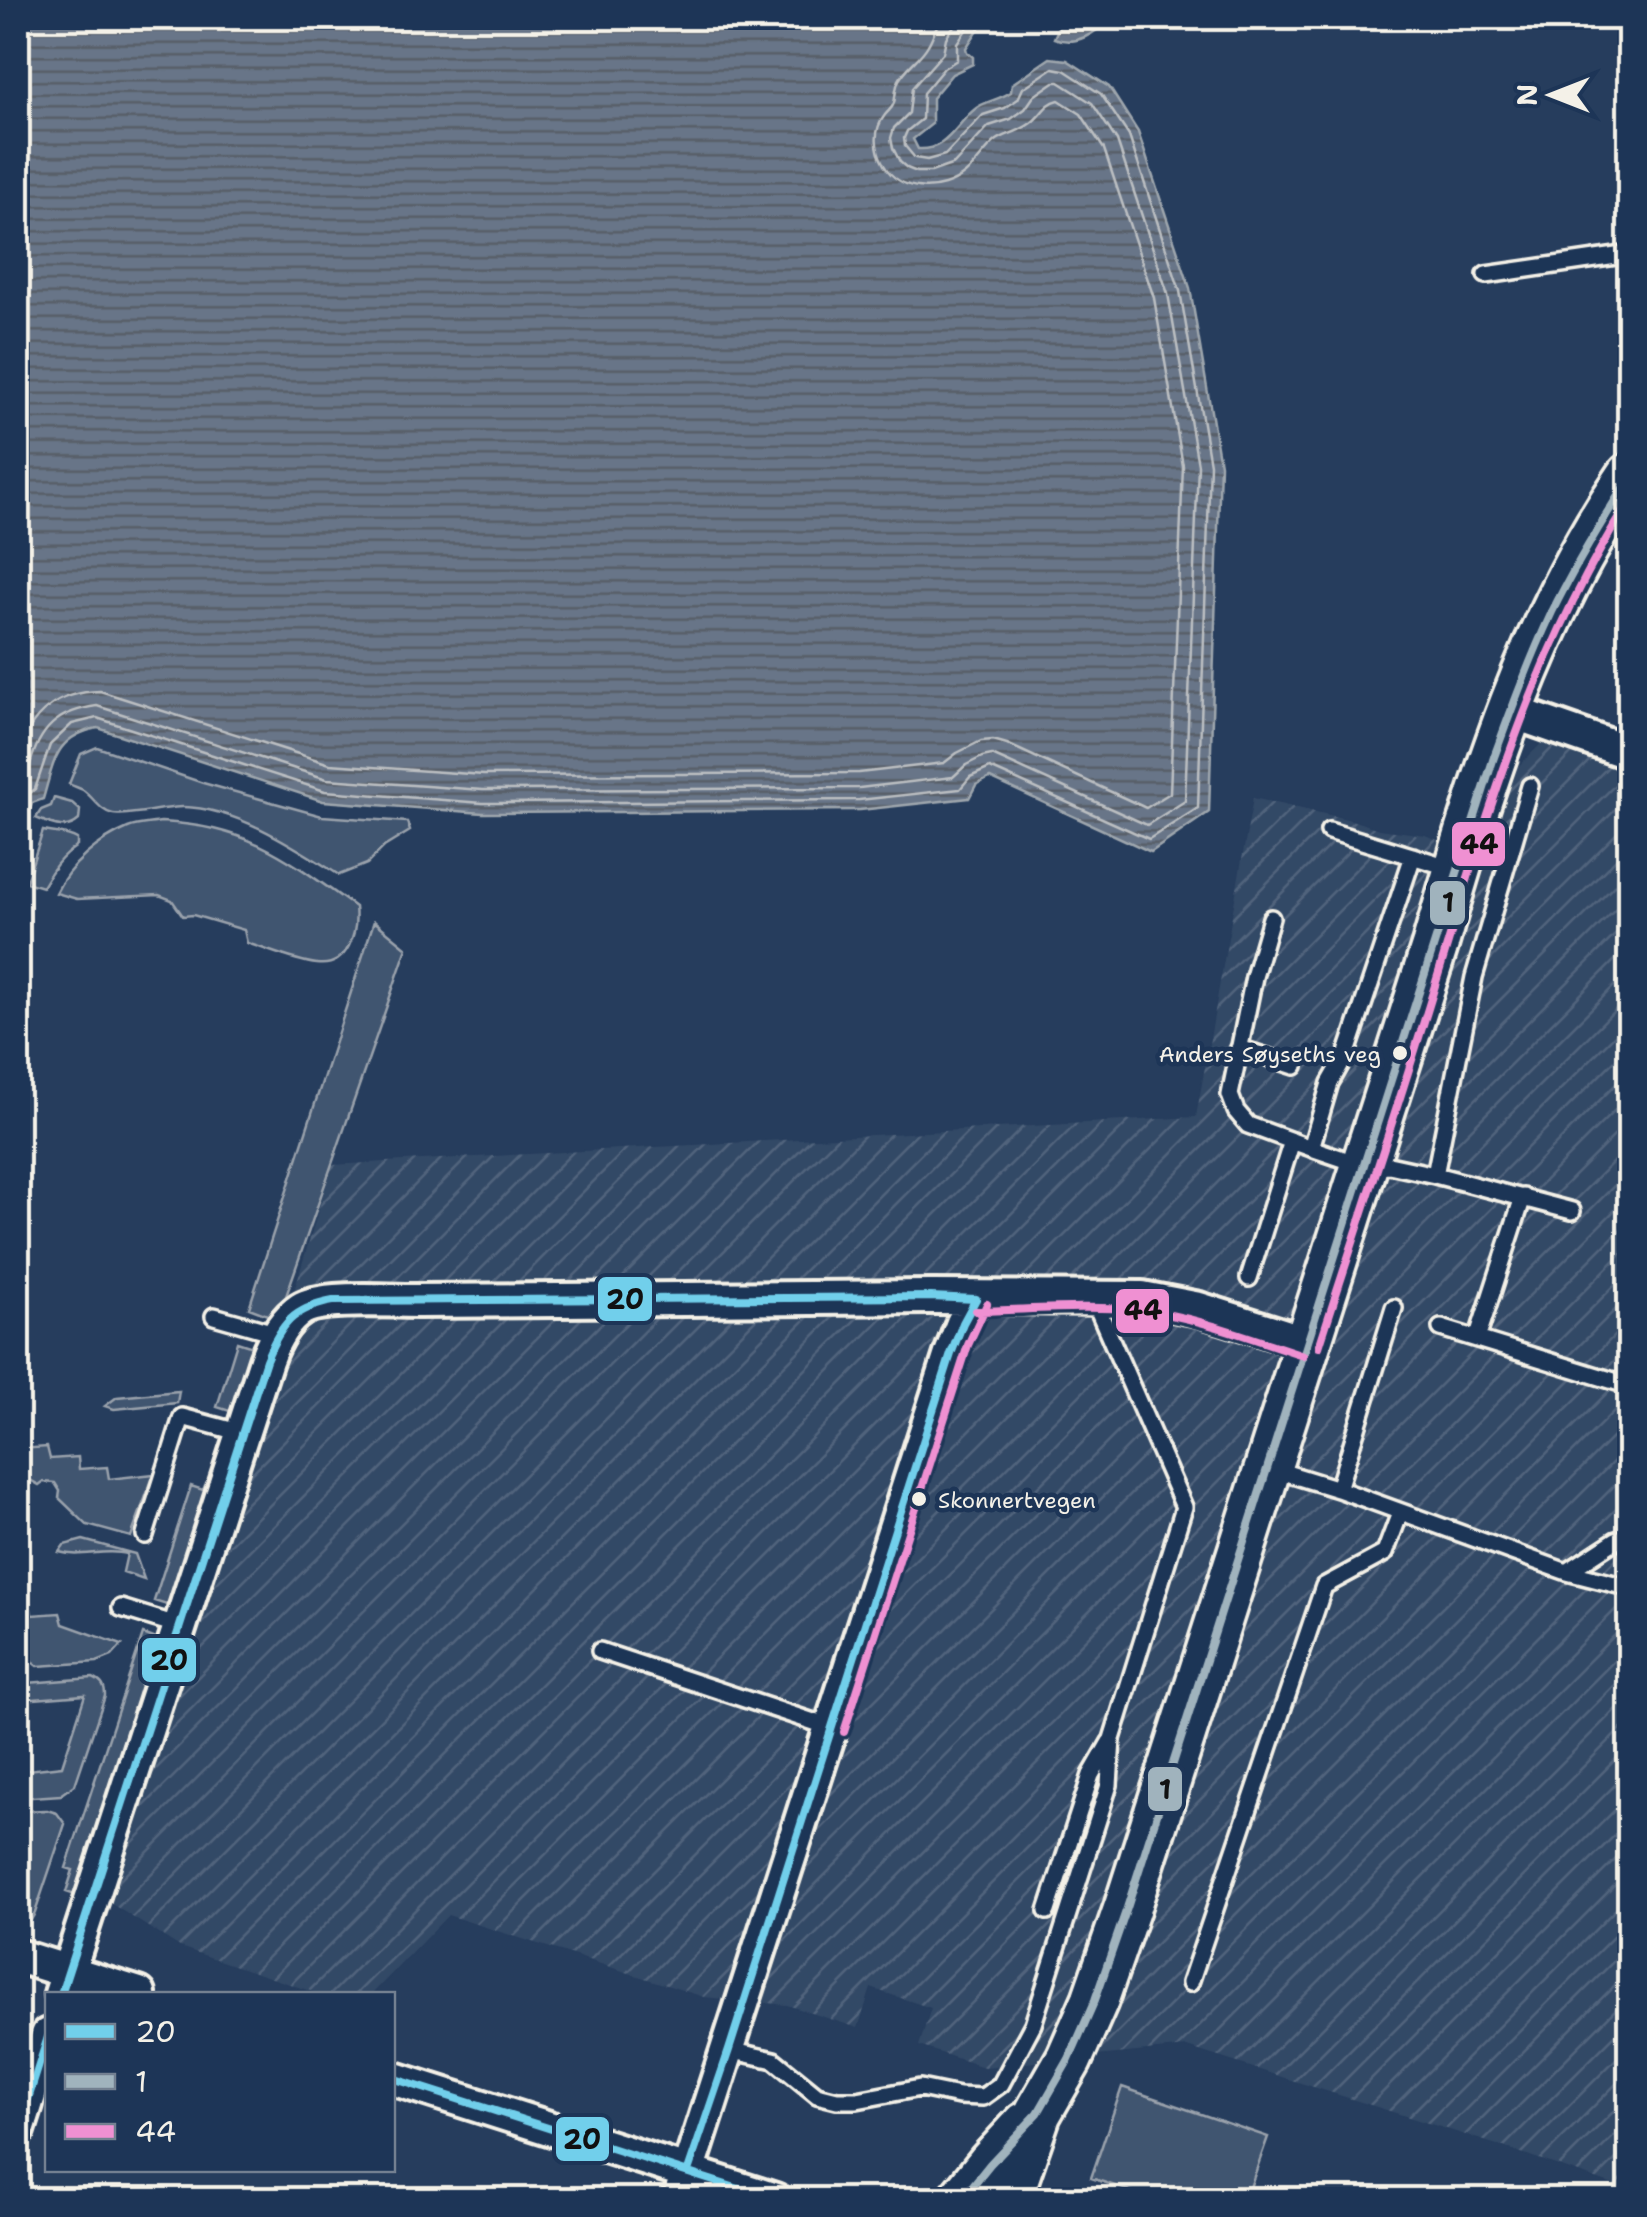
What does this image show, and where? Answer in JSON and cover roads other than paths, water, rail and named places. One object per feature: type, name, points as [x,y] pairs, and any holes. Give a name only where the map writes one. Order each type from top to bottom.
[{"type":"street","points":[[1008,2200],[1038,2113],[1069,2059],[1095,2000],[1127,1908],[1510,711],[1573,566],[1630,476]]},
{"type":"street","points":[[1510,711],[1630,753]]},
{"type":"street","points":[[64,1983],[266,1360],[278,1334],[301,1309],[334,1301],[1142,1298],[1199,1309],[1307,1343]]},
{"type":"street","points":[[683,2186],[956,1340],[976,1299]]},
{"type":"street","points":[[18,1956],[64,1983],[126,1992]]},
{"type":"street","points":[[18,2130],[45,2045]]},
{"type":"street","points":[[395,2079],[683,2186],[774,2200]]},
{"type":"street","points":[[961,2200],[1038,2113]]},
{"type":"lane","points":[[1486,275],[1630,254]]},
{"type":"lane","points":[[1435,1174],[1474,977],[1530,786]]},
{"type":"lane","points":[[1329,831],[1457,870]]},
{"type":"lane","points":[[1311,1148],[1330,1083],[1347,1053],[1413,856]]},
{"type":"lane","points":[[1271,918],[1254,977],[1230,1095],[1236,1111],[1248,1125],[1364,1166],[1389,1165],[1435,1174],[1572,1211]]},
{"type":"lane","points":[[1239,1048],[1295,1066]]},
{"type":"lane","points":[[1249,1278],[1292,1141]]},
{"type":"lane","points":[[1477,1338],[1522,1196]]},
{"type":"lane","points":[[1047,1911],[1092,1775],[1112,1739],[1184,1507],[1093,1298]]},
{"type":"lane","points":[[1338,1490],[1394,1308]]},
{"type":"lane","points":[[214,1316],[278,1334]]},
{"type":"lane","points":[[1442,1328],[1630,1386]]},
{"type":"lane","points":[[145,1535],[182,1416],[242,1434]]},
{"type":"lane","points":[[1267,1467],[1567,1572],[1630,1588]]},
{"type":"lane","points":[[1190,1982],[1324,1586],[1385,1554],[1400,1513]]},
{"type":"lane","points":[[1567,1572],[1616,1540],[1630,1536]]},
{"type":"lane","points":[[121,1608],[180,1626]]},
{"type":"lane","points":[[600,1651],[832,1728]]},
{"type":"lane","points":[[729,2050],[774,2060],[818,2094],[837,2100],[920,2088],[983,2097],[1001,2084],[1033,2024],[1110,1785],[1112,1739]]},
{"type":"water","points":[[18,18],[990,18],[966,48],[973,64],[952,74],[932,98],[932,124],[913,139],[918,149],[944,141],[975,109],[1011,92],[1012,84],[1050,58],[1067,60],[1109,87],[1138,132],[1190,288],[1220,464],[1209,812],[1151,852],[990,778],[976,785],[969,798],[860,810],[483,813],[323,801],[98,728],[73,737],[58,753],[43,799],[32,803],[18,847]]},
{"type":"water","points":[[1057,18],[1111,18],[1092,33],[1070,41],[1054,38]]},
{"type":"place","name":"Anders Søyseths veg","points":[[1400,1053]]},
{"type":"place","name":"Skonnertvegen","points":[[919,1499]]}]
